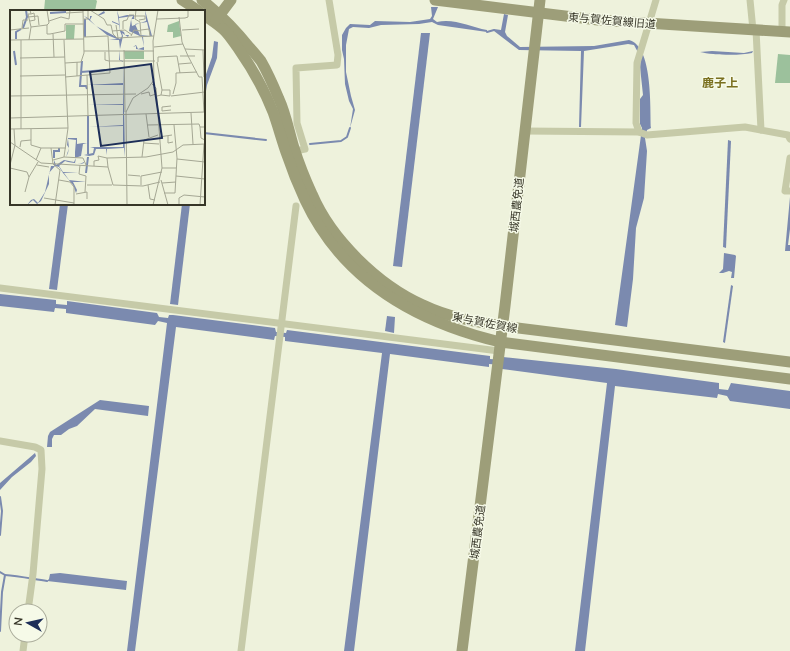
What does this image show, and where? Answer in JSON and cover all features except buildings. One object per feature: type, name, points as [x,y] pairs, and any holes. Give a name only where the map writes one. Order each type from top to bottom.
[{"type":"main road","points":[[182,0],[197,10]]},
{"type":"main road","name":"東与賀佐賀線","points":[[202,0],[217,18],[251,66],[272,110],[286,154],[304,200],[317,222],[334,247],[348,263],[372,285],[394,301],[419,315],[474,336],[498,354],[790,379]]},
{"type":"main road","points":[[217,18],[231,0]]},
{"type":"main road","name":"東与賀佐賀線旧道","points":[[435,0],[501,4],[539,13],[598,20],[786,32]]},
{"type":"main road","name":"城西農免道","points":[[462,651],[540,0]]},
{"type":"main road","name":"東与賀佐賀線","points":[[205,15],[217,18],[233,27],[260,61],[280,100],[295,151],[312,195],[326,219],[342,241],[360,260],[380,278],[398,291],[423,305],[456,317],[502,326],[790,362]]},
{"type":"street","points":[[295,151],[305,149],[297,123],[296,68],[337,65],[338,55],[329,0]]},
{"type":"street","points":[[639,132],[636,122],[638,58],[656,0]]},
{"type":"street","points":[[750,0],[754,30],[761,130]]},
{"type":"street","points":[[784,0],[782,5],[786,32]]},
{"type":"street","points":[[524,130],[639,132],[647,135],[745,127],[788,135],[790,139]]},
{"type":"street","points":[[788,191],[790,158]]},
{"type":"street","points":[[241,651],[296,206]]},
{"type":"street","points":[[0,288],[282,327],[498,354]]},
{"type":"street","points":[[0,441],[35,447],[41,450],[42,469],[29,603]]},
{"type":"green space","points":[[45,0],[97,1],[95,10],[44,10]]},
{"type":"green space","points":[[778,54],[790,55],[790,83],[775,83]]},
{"type":"water","points":[[431,7],[438,7],[433,19],[437,22],[456,22],[487,30],[487,32],[438,25],[432,22],[419,24],[381,25],[369,28],[353,27],[349,29],[346,45],[346,72],[355,110],[350,128],[353,109],[349,101],[345,84],[344,59],[342,50],[342,35],[346,28],[350,24],[370,25],[375,21],[410,22],[430,19],[432,16]]},
{"type":"water","points":[[504,14],[508,15],[505,32],[507,36],[520,47],[594,46],[629,40],[637,45],[642,53],[649,78],[651,128],[647,130],[645,138],[647,151],[644,198],[636,228],[633,279],[627,327],[615,325],[642,128],[640,124],[640,99],[643,95],[640,67],[641,58],[634,45],[628,44],[584,51],[581,127],[579,127],[581,51],[519,50],[494,31],[494,29],[501,30]]},
{"type":"water","points":[[421,33],[430,33],[402,267],[393,266]]},
{"type":"water","points":[[214,41],[218,42],[217,58],[207,85],[205,97],[205,77],[212,57]]},
{"type":"water","points":[[712,51],[744,53],[753,51],[752,53],[747,54],[733,55],[700,52]]},
{"type":"water","points":[[728,140],[731,141],[726,248],[723,247]]},
{"type":"water","points":[[790,197],[790,229],[788,245],[790,245],[790,251],[785,251]]},
{"type":"water","points":[[60,205],[68,205],[57,290],[49,289]]},
{"type":"water","points":[[182,205],[190,205],[178,305],[170,304]]},
{"type":"water","points":[[724,253],[736,256],[734,278],[731,278],[732,272],[729,271],[719,273],[723,269]]},
{"type":"water","points":[[731,285],[733,286],[725,343],[723,342]]},
{"type":"water","points":[[0,294],[56,300],[56,304],[67,305],[67,301],[157,313],[159,317],[168,318],[169,315],[173,315],[275,328],[276,332],[286,333],[287,330],[490,356],[490,359],[503,360],[503,357],[616,369],[719,383],[719,389],[728,390],[731,383],[790,391],[790,409],[730,401],[727,396],[718,394],[717,398],[615,386],[585,651],[575,651],[607,383],[502,369],[502,365],[489,364],[489,367],[390,354],[354,651],[344,651],[382,353],[285,341],[285,337],[275,336],[274,340],[176,327],[135,651],[127,651],[167,323],[158,321],[155,325],[66,313],[66,309],[55,308],[54,312],[0,306]]},
{"type":"water","points":[[387,316],[395,317],[394,333],[385,331]]},
{"type":"water","points":[[100,400],[149,406],[148,416],[95,409],[77,426],[69,429],[61,435],[54,435],[52,439],[52,447],[47,447],[50,432]]},
{"type":"water","points":[[35,453],[36,456],[31,462],[12,477],[0,490],[0,483]]},
{"type":"water","points":[[60,573],[127,581],[126,590],[47,581],[50,574]]},
{"type":"waterway","points":[[487,32],[494,30]]},
{"type":"waterway","points":[[310,144],[341,141],[347,137],[350,128]]},
{"type":"waterway","points":[[205,133],[266,140]]},
{"type":"waterway","points":[[0,497],[2,511],[0,535]]},
{"type":"waterway","points":[[0,572],[5,575],[2,592],[0,631]]},
{"type":"waterway","points":[[5,575],[47,581]]},
{"type":"district","name":"鹿子上","points":[[720,82]]}]
